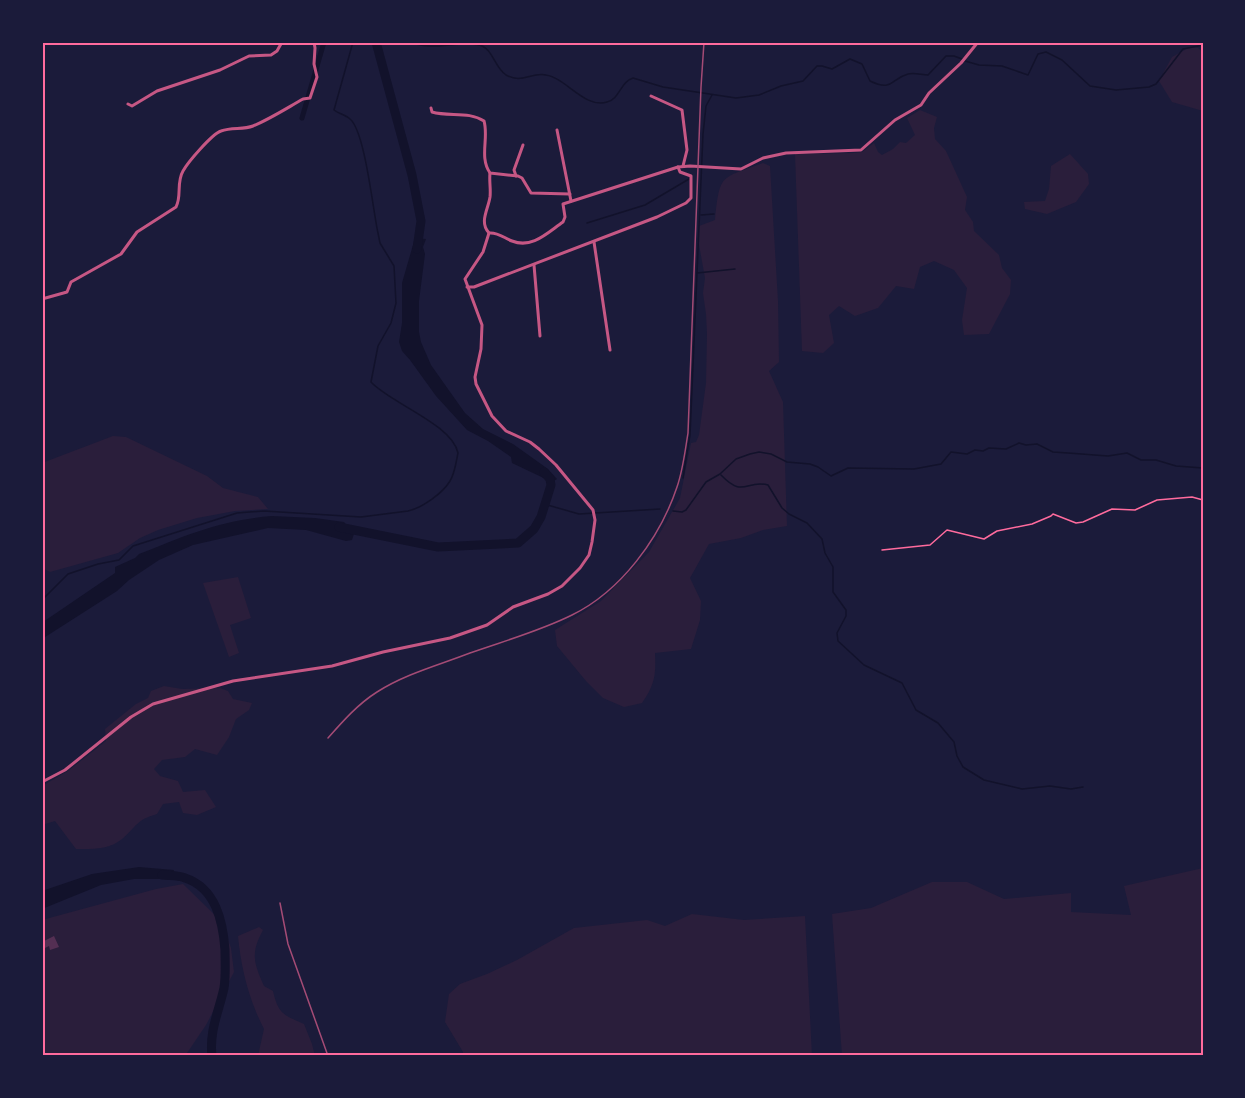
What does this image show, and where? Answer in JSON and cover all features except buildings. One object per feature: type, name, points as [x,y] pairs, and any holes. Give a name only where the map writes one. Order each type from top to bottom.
[{"type":"street","points":[[128,104],[132,106],[157,91],[220,70],[249,56],[272,55],[282,42]]},
{"type":"street","points":[[42,299],[67,292],[71,282],[121,254],[137,232],[176,207],[179,202],[180,177],[184,168],[211,135],[220,131],[255,125],[303,99],[310,98],[317,77],[314,64],[314,42]]},
{"type":"street","points":[[322,42],[328,42]]},
{"type":"street","points":[[489,233],[526,244],[535,242],[563,222],[565,217],[563,204],[678,167],[741,169],[763,158],[787,153],[861,150],[895,120],[921,105],[929,93],[961,63],[978,42]]},
{"type":"street","points":[[651,96],[682,110],[687,147],[683,166]]},
{"type":"street","points":[[42,782],[65,770],[131,717],[153,704],[233,681],[340,664],[383,652],[450,639],[487,625],[513,608],[562,586],[589,555],[595,520],[592,510],[548,457],[530,442],[506,431],[492,416],[476,384],[482,325],[467,287],[466,276],[483,252],[489,233],[484,223],[489,197],[490,172],[484,155],[486,134],[484,121],[471,116],[440,114],[432,112],[431,108]]},
{"type":"street","points":[[557,130],[571,201]]},
{"type":"street","points":[[516,176],[514,170],[523,145]]},
{"type":"street","points":[[467,287],[594,242],[657,217],[689,201],[692,194],[691,176],[680,172],[678,167]]},
{"type":"street","points":[[490,172],[522,178],[531,193],[570,194]]},
{"type":"street","points":[[594,242],[610,350]]},
{"type":"street","points":[[534,265],[540,336]]},
{"type":"path","points":[[882,550],[930,545],[948,530],[984,539],[997,531],[1032,524],[1053,514],[1076,523],[1112,509],[1135,510],[1157,500],[1192,497],[1203,500]]},
{"type":"shaded area","points":[[1190,47],[1198,48],[1203,52],[1203,111],[1172,102],[1159,81],[1172,57]]},
{"type":"shaded area","points":[[920,110],[937,117],[934,128],[935,139],[946,151],[967,197],[965,210],[973,222],[974,231],[999,255],[1002,268],[1011,280],[1010,294],[989,334],[964,335],[962,320],[967,288],[954,270],[934,261],[920,267],[914,289],[896,286],[878,308],[855,316],[839,306],[829,315],[834,343],[823,353],[802,351],[795,154],[862,152],[874,143],[882,155],[900,142],[906,143],[915,135],[907,118]]},
{"type":"shaded area","points":[[1070,154],[1088,174],[1089,184],[1076,202],[1047,214],[1025,209],[1024,202],[1045,201],[1049,189],[1051,166]]},
{"type":"shaded area","points":[[763,163],[770,166],[778,301],[779,362],[769,371],[783,402],[787,526],[709,544],[690,578],[701,601],[700,620],[691,649],[655,653],[654,679],[650,690],[642,703],[624,707],[603,698],[586,681],[557,646],[555,630],[601,601],[649,552],[680,498],[691,443],[696,442],[699,435],[706,383],[707,334],[703,293],[705,278],[698,239],[699,226],[715,220],[721,186],[725,180],[738,172]]},
{"type":"shaded area","points":[[415,238],[426,239],[423,247],[425,254],[419,301],[419,332],[431,365],[465,413],[483,429],[513,444],[548,469],[557,479],[552,482],[512,463],[511,457],[467,430],[436,396],[402,351],[399,342],[402,323],[402,283]]},
{"type":"shaded area","points":[[113,436],[126,437],[207,476],[223,488],[258,497],[268,509],[235,511],[197,518],[158,530],[140,538],[118,553],[50,572],[42,568],[42,463]]},
{"type":"shaded area","points":[[272,516],[344,522],[354,534],[352,540],[346,541],[306,530],[268,528],[193,545],[159,560],[117,591],[42,639],[43,622],[115,573],[115,567],[139,554],[220,525]]},
{"type":"shaded area","points":[[238,577],[251,618],[230,625],[239,653],[229,657],[203,583]]},
{"type":"shaded area","points":[[164,686],[182,689],[220,688],[228,691],[233,699],[252,703],[249,710],[236,719],[229,737],[217,755],[195,749],[185,757],[162,760],[154,769],[160,776],[178,781],[183,792],[205,790],[216,807],[197,815],[183,813],[179,802],[163,804],[157,814],[141,821],[117,843],[100,848],[76,849],[55,821],[42,825],[42,786],[68,771],[106,741],[105,729],[136,704],[148,698],[151,691]]},
{"type":"shaded area","points":[[139,867],[174,870],[172,879],[134,879],[101,885],[42,909],[42,891],[92,874]]},
{"type":"shaded area","points":[[1203,868],[1203,1056],[1092,1056],[1087,1053],[1062,1056],[842,1056],[832,914],[871,908],[932,882],[967,882],[1004,899],[1071,893],[1071,912],[1131,915],[1124,886]]},
{"type":"shaded area","points":[[183,884],[221,921],[231,948],[234,972],[206,1025],[185,1056],[42,1056],[42,920],[156,889]]},
{"type":"shaded area","points":[[692,914],[744,920],[805,916],[812,1056],[462,1056],[463,1052],[445,1022],[449,994],[460,984],[517,960],[574,928],[647,920],[665,926]]},
{"type":"shaded area","points":[[259,927],[263,930],[256,946],[255,958],[264,986],[273,991],[282,1012],[304,1024],[315,1056],[258,1056],[264,1029],[246,984],[238,936]]},
{"type":"waterway","points":[[302,118],[324,42]]},
{"type":"waterway","points":[[42,600],[68,574],[119,560],[133,546],[237,513],[264,511],[361,517],[408,511],[432,499],[450,481],[458,453],[453,442],[433,423],[371,382],[378,346],[391,323],[396,303],[394,266],[380,243],[360,139],[350,119],[334,110],[353,42]]},
{"type":"waterway","points":[[376,42],[412,175],[421,221],[417,249]]},
{"type":"waterway","points":[[411,42],[429,46],[479,45],[491,54],[506,75],[517,78],[536,75],[553,77],[583,97],[599,103],[615,98],[625,83],[633,78],[663,87],[736,98],[759,95],[781,86],[803,81],[817,66],[832,69],[850,59],[862,64],[870,81],[883,85],[891,84],[908,74],[928,75],[946,56],[962,59]]},
{"type":"waterway","points":[[965,61],[979,65],[1002,66],[1028,75],[1038,54],[1046,52],[1062,60],[1090,86],[1116,90],[1149,87],[1156,84],[1183,49],[1203,45]]},
{"type":"waterway","points":[[683,478],[690,435],[703,134],[706,106],[712,95]]},
{"type":"waterway","points":[[587,223],[645,205],[689,179]]},
{"type":"waterway","points":[[701,215],[714,214]]},
{"type":"waterway","points":[[697,273],[735,269]]},
{"type":"waterway","points":[[673,511],[686,510],[706,482],[720,474],[736,459],[759,452],[771,454],[787,462],[810,464],[831,476],[848,468],[914,469],[941,464],[951,452],[967,454],[989,448],[1006,449],[1019,443],[1037,444],[1053,452],[1108,456],[1127,453],[1141,460],[1156,460],[1176,466],[1203,468]]},
{"type":"waterway","points":[[339,527],[438,547],[518,543],[534,529],[541,517],[551,485],[550,479],[544,472]]},
{"type":"waterway","points":[[721,475],[735,486],[768,485],[782,508],[807,523],[822,539],[825,553],[833,567],[833,592],[846,610],[846,616],[837,633],[838,641],[864,665],[902,683],[916,710],[938,723],[954,742],[957,756],[963,767],[984,780],[1022,789],[1050,786],[1071,789],[1083,787]]},
{"type":"waterway","points":[[544,504],[579,514],[660,509]]},
{"type":"waterway","points":[[162,875],[182,877],[196,883],[211,898],[220,918],[225,950],[225,978],[213,1030],[212,1056]]},
{"type":"railway","points":[[328,738],[357,707],[399,680],[547,626],[590,605],[622,577],[649,544],[660,525],[679,481],[688,433],[704,42]]},
{"type":"railway","points":[[280,903],[288,944],[328,1056]]}]
